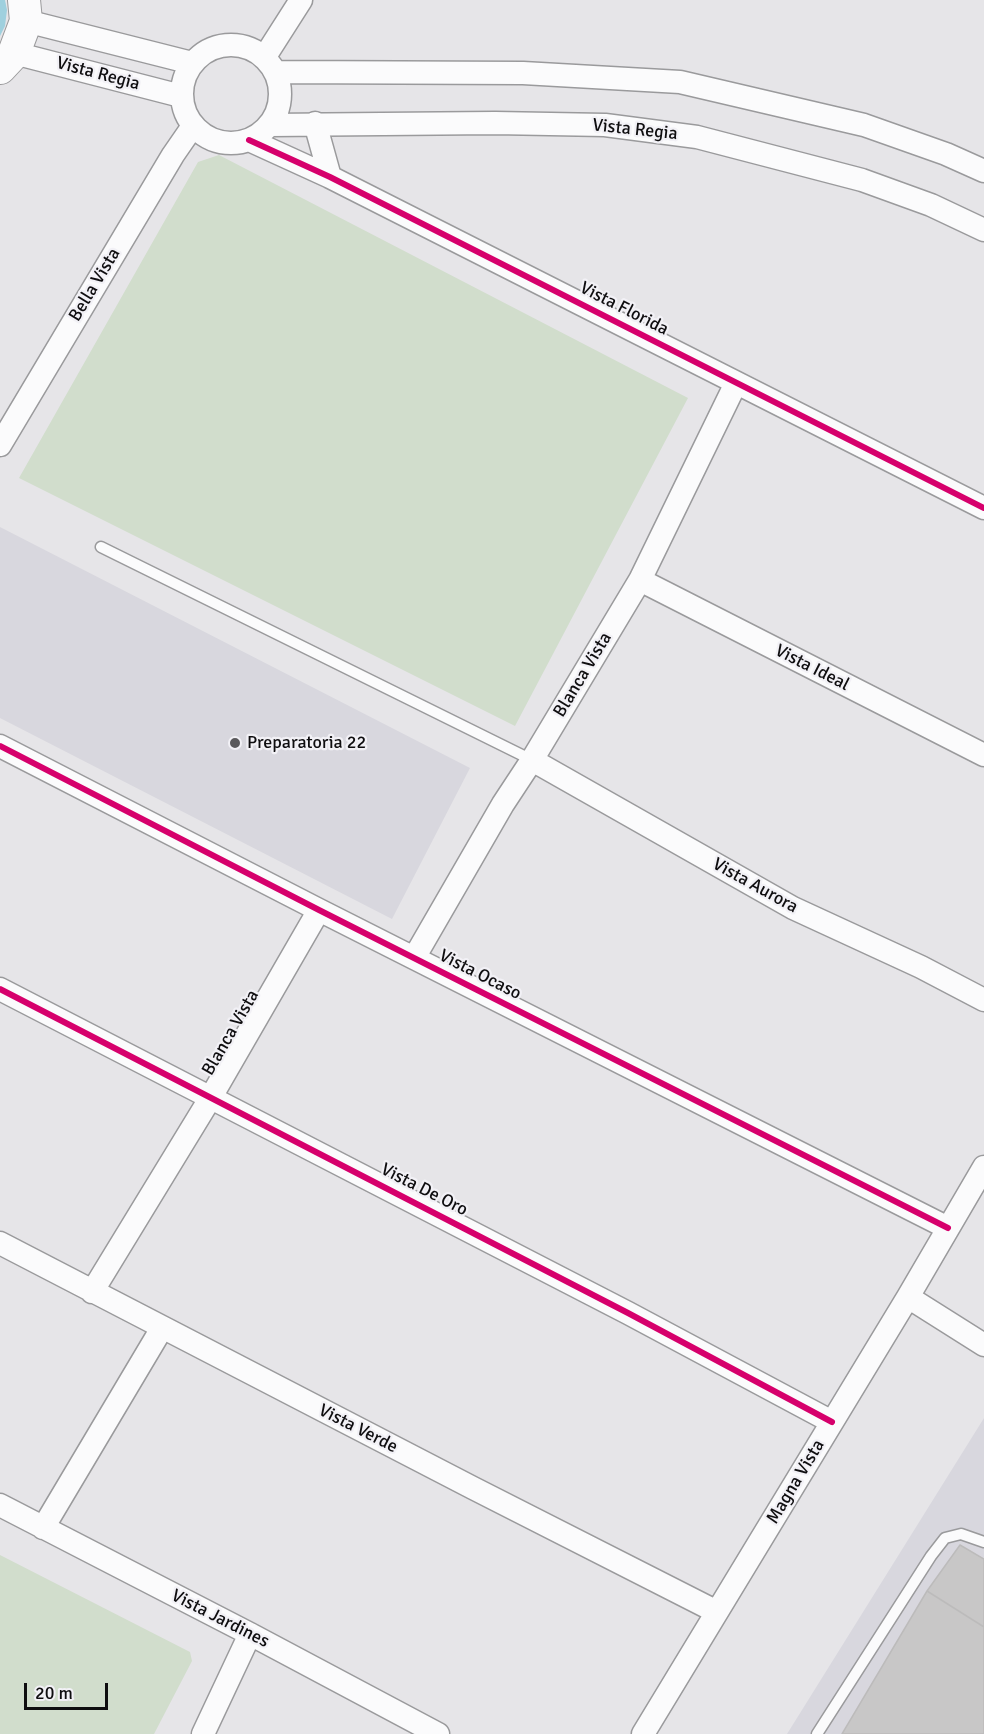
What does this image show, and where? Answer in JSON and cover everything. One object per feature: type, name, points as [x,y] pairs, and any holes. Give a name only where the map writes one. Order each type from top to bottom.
[{"type":"street","points":[[269,65],[301,0]]},
{"type":"street","points":[[7,60],[25,11]]},
{"type":"street","name":"Vista Regia","points":[[25,11],[192,63]]},
{"type":"street","points":[[227,45],[247,48],[269,65],[280,89],[279,108],[270,124],[260,134],[249,140],[229,144],[209,138],[193,126],[185,112],[181,96],[184,79],[192,63],[208,51],[227,45]]},
{"type":"street","name":"Vista Regia","points":[[7,60],[181,96]]},
{"type":"street","points":[[269,65],[523,73],[680,82],[864,125],[945,154],[984,171]]},
{"type":"street","points":[[315,123],[330,177]]},
{"type":"street","name":"Vista Regia","points":[[270,124],[605,125],[697,137],[862,180],[931,205],[984,230]]},
{"type":"street","name":"Bella Vista","points":[[0,445],[173,155],[193,126]]},
{"type":"street","name":"Vista Florida","points":[[249,140],[330,177],[984,508]]},
{"type":"street","name":"Blanca Vista","points":[[414,958],[503,804],[640,580],[736,383]]},
{"type":"street","name":"Vista Ideal","points":[[640,580],[984,755]]},
{"type":"street","name":"Vista Ocaso","points":[[0,746],[948,1228]]},
{"type":"street","name":"Vista Aurora","points":[[532,760],[793,908],[921,967],[984,1000]]},
{"type":"street","name":"Blanca Vista","points":[[92,1292],[211,1097],[319,910]]},
{"type":"street","name":"Vista De Oro","points":[[0,989],[628,1312],[832,1422]]},
{"type":"street","name":"Magna Vista","points":[[643,1734],[908,1297],[984,1167]]},
{"type":"street","name":"Vista Verde","points":[[0,1243],[717,1612]]},
{"type":"street","points":[[908,1297],[984,1345]]},
{"type":"street","points":[[43,1528],[162,1328]]},
{"type":"street","name":"Vista Jardines","points":[[0,1505],[438,1734]]},
{"type":"street","points":[[203,1734],[250,1634]]},
{"type":"lane","points":[[101,547],[532,760]]},
{"type":"lane","points":[[817,1734],[931,1556],[945,1538],[961,1534],[984,1542]]},
{"type":"shaded area","name":"Preparatoria 22","points":[[0,527],[470,768],[392,919],[0,718]]},
{"type":"shaded area","points":[[984,1418],[984,1734],[787,1734]]},
{"type":"green space","points":[[219,155],[688,398],[515,726],[19,478],[198,162]]},
{"type":"green space","points":[[0,1555],[190,1652],[192,1661],[154,1734],[0,1734]]},
{"type":"water","points":[[0,0],[5,0],[7,10],[5,26],[0,36]]},
{"type":"building","points":[[960,1545],[984,1559],[984,1627],[927,1591]]},
{"type":"building","points":[[927,1591],[984,1627],[984,1734],[842,1734]]},
{"type":"cycle path","points":[[249,140],[330,177],[984,508]]},
{"type":"cycle path","points":[[0,746],[948,1228]]},
{"type":"cycle path","points":[[0,989],[628,1313],[832,1422]]},
{"type":"place","name":"Preparatoria 22","points":[[235,743]]}]
